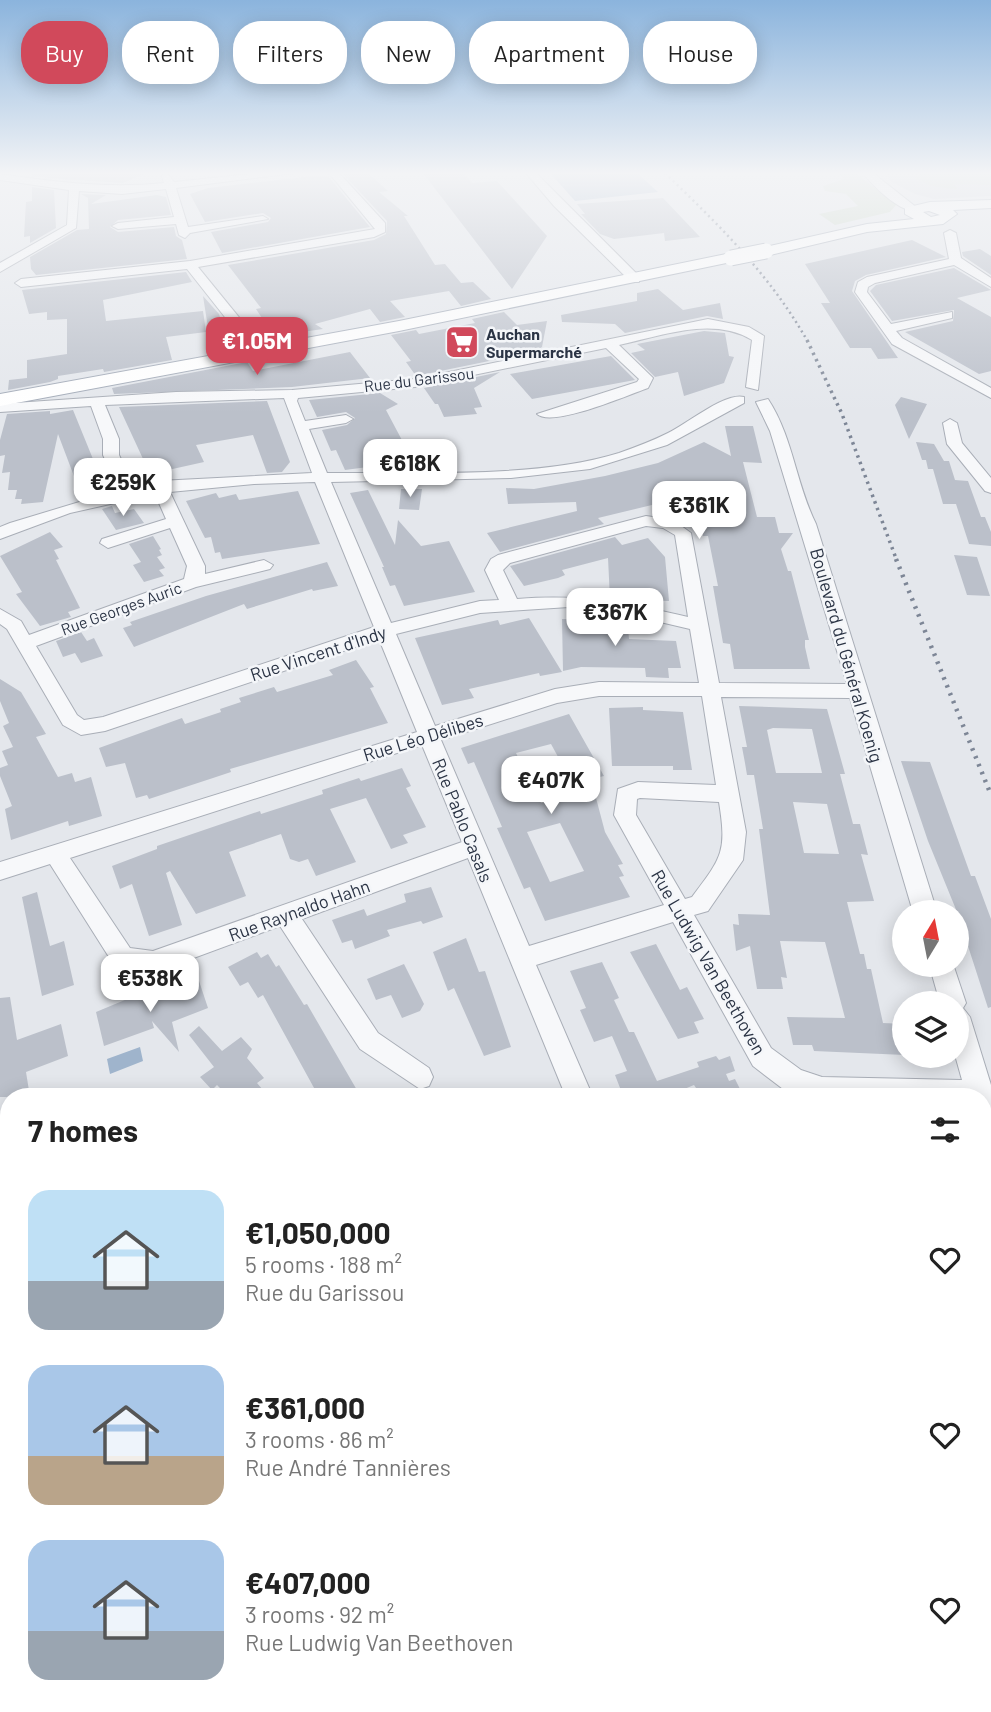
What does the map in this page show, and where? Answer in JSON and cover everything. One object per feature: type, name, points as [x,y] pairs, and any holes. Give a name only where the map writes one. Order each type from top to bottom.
[{"type":"main road","points":[[0,400],[635,279],[757,253]]},
{"type":"main road","points":[[0,407],[107,381]]},
{"type":"street","points":[[0,268],[26,253]]},
{"type":"street","points":[[21,283],[190,265],[262,253]]},
{"type":"street","points":[[608,253],[635,279]]},
{"type":"street","points":[[951,253],[954,261],[991,283]]},
{"type":"street","points":[[954,261],[871,280],[862,285],[861,292],[897,341],[987,388]]},
{"type":"street","points":[[190,265],[259,351]]},
{"type":"street","points":[[886,329],[947,315]]},
{"type":"street","name":"Rue du Garissou","points":[[0,407],[176,396],[292,394],[444,379],[708,323],[744,330],[759,340],[754,363],[758,395]]},
{"type":"street","points":[[544,414],[571,410],[643,385],[646,379],[611,345]]},
{"type":"street","name":"Rue Pablo Casals","points":[[292,394],[290,401],[320,477],[472,847],[575,1088]]},
{"type":"street","points":[[0,514],[7,530],[128,492],[221,479],[473,476],[578,467],[653,446],[710,417],[726,403],[758,395]]},
{"type":"street","name":"Boulevard du Général Koenig","points":[[758,395],[774,418],[788,460],[788,473],[808,524],[921,900]]},
{"type":"street","points":[[96,401],[111,439],[111,455],[128,492]]},
{"type":"street","points":[[300,426],[346,419]]},
{"type":"street","points":[[950,423],[955,444],[991,488]]},
{"type":"street","name":"Rue Georges Auric","points":[[26,643],[190,583],[196,575],[197,566],[159,486]]},
{"type":"street","points":[[108,543],[175,521]]},
{"type":"street","points":[[509,603],[494,570],[497,563],[646,521],[667,524],[683,533],[735,832],[732,860],[700,904],[522,960]]},
{"type":"street","points":[[190,583],[264,565]]},
{"type":"street","name":"Rue Vincent d'Indy","points":[[0,615],[14,625],[70,720],[82,728],[105,724],[383,631],[436,616],[509,603],[569,601],[622,607],[697,625]]},
{"type":"street","name":"Rue Léo Délibes","points":[[0,871],[555,696],[599,689],[859,691]]},
{"type":"street","name":"Rue Ludwig Van Beethoven","points":[[728,794],[638,790],[626,795],[625,815],[762,1057],[793,1080],[816,1088]]},
{"type":"street","name":"Rue Raynaldo Hahn","points":[[55,852],[83,901],[123,958],[153,962],[472,847]]},
{"type":"street","points":[[286,915],[369,1041],[420,1077]]},
{"type":"street","points":[[969,1056],[979,1088]]},
{"type":"water","points":[[140,1047],[143,1061],[110,1074],[107,1059]]},
{"type":"building","points":[[37,253],[185,253],[187,259],[36,275],[31,269],[30,257]]},
{"type":"building","points":[[299,253],[427,253],[435,265],[445,264],[461,283],[473,282],[491,299],[461,306],[449,291],[390,301],[405,317],[380,322],[370,309],[315,324],[323,329],[274,336],[256,309],[261,308],[228,265]]},
{"type":"building","points":[[484,253],[536,253],[512,289]]},
{"type":"building","points":[[855,253],[938,253],[946,257],[866,275],[855,281],[852,291],[898,358],[878,359],[871,348],[850,348],[821,303],[830,303],[805,264]]},
{"type":"building","points":[[962,253],[986,253],[991,256],[991,275]]},
{"type":"building","points":[[954,268],[991,290],[957,298],[991,317],[991,371],[979,374],[905,332],[953,321],[954,310],[892,321],[870,291],[876,285]]},
{"type":"building","points":[[186,272],[192,282],[103,300],[106,321],[203,311],[206,332],[166,337],[172,360],[104,372],[103,369],[58,376],[58,379],[50,382],[8,390],[9,380],[27,378],[27,360],[67,354],[67,319],[47,320],[47,312],[29,314],[22,290]]},
{"type":"building","points":[[658,289],[683,310],[720,303],[723,319],[707,316],[625,333],[615,324],[562,322],[561,315],[637,301],[637,293]]},
{"type":"building","points":[[203,296],[219,314],[225,333],[237,348],[212,353]]},
{"type":"building","points":[[504,312],[517,325],[547,321],[542,347],[533,352],[416,376],[406,362],[411,361],[391,335],[416,330],[419,334],[475,323],[472,319]]},
{"type":"building","points":[[704,331],[725,333],[729,356],[734,357],[724,383],[684,396],[678,372],[655,377],[631,353],[645,350],[637,344]]},
{"type":"building","points":[[350,352],[370,378],[292,387],[114,394],[112,388],[247,362],[253,371]]},
{"type":"building","points":[[611,356],[635,380],[532,399],[510,374]]},
{"type":"building","points":[[500,372],[474,388],[482,407],[474,408],[477,414],[444,417],[438,404],[435,404],[424,388]]},
{"type":"building","points":[[380,393],[398,404],[386,410],[413,461],[345,470],[336,450],[331,451],[322,430],[347,425],[355,418],[346,412],[317,417],[309,400]]},
{"type":"building","points":[[901,397],[927,404],[909,439],[895,405]]},
{"type":"building","points":[[267,401],[290,462],[282,472],[267,473],[253,435],[196,445],[204,462],[150,474],[119,407]]},
{"type":"building","points":[[73,410],[106,491],[93,495],[89,490],[80,492],[58,434],[43,502],[21,504],[22,499],[15,499],[17,490],[8,490],[10,472],[2,473],[5,455],[0,456],[0,440],[7,414],[50,411],[50,414]]},
{"type":"building","points":[[725,426],[753,426],[762,463],[743,462],[757,517],[775,517],[779,533],[793,533],[781,549],[788,571],[791,571],[809,640],[805,640],[805,647],[810,669],[734,669],[730,644],[723,643],[713,586],[718,586],[708,536],[703,536],[697,503],[686,502],[685,497],[598,518],[604,524],[500,552],[487,533],[577,511],[576,502],[508,504],[506,488],[534,489],[605,476],[658,463],[704,442],[731,456]]},
{"type":"building","points":[[916,442],[934,444],[944,461],[949,461],[955,480],[968,481],[981,517],[985,517],[991,532],[991,546],[969,544],[956,504],[943,504],[933,469],[928,469],[926,460],[922,460]]},
{"type":"building","points":[[401,489],[422,489],[419,510],[399,509]]},
{"type":"building","points":[[368,490],[395,545],[398,520],[421,546],[449,541],[475,592],[404,606],[395,585],[390,586],[350,493]]},
{"type":"building","points":[[298,491],[320,544],[222,559],[220,552],[215,553],[211,537],[205,538],[186,501],[216,493],[219,498],[236,494],[239,500]]},
{"type":"building","points":[[112,506],[115,513],[134,509],[144,523],[116,530],[102,509]]},
{"type":"building","points":[[50,532],[63,547],[54,550],[59,559],[56,560],[80,608],[68,612],[71,617],[40,626],[16,594],[22,592],[0,556]]},
{"type":"building","points":[[153,536],[161,549],[159,550],[162,555],[157,557],[165,568],[159,570],[164,576],[144,582],[133,565],[141,562],[129,544]]},
{"type":"building","points":[[615,537],[622,545],[648,538],[665,557],[669,601],[610,599],[608,558],[562,570],[565,575],[558,578],[524,586],[510,566]]},
{"type":"building","points":[[954,555],[977,557],[990,596],[967,595]]},
{"type":"building","points":[[327,562],[338,586],[313,591],[312,589],[247,609],[244,604],[134,647],[123,628],[132,625],[130,622],[206,596]]},
{"type":"building","points":[[611,614],[627,617],[629,639],[676,641],[681,668],[668,668],[669,678],[646,677],[645,668],[581,667],[563,671],[562,619],[602,620],[612,632]]},
{"type":"building","points":[[529,618],[562,672],[540,676],[539,673],[469,689],[474,698],[442,705],[415,638],[498,620],[500,625]]},
{"type":"building","points":[[81,632],[87,641],[94,638],[103,656],[81,663],[75,653],[63,657],[56,641]]},
{"type":"building","points":[[356,660],[374,687],[370,688],[388,723],[230,769],[231,772],[149,799],[147,795],[136,798],[125,763],[106,767],[99,748],[182,718],[185,724],[221,712],[220,709],[241,702],[239,698],[274,687],[277,692],[333,675],[329,670]]},
{"type":"building","points":[[0,679],[21,692],[46,734],[36,737],[58,777],[72,773],[75,782],[91,777],[102,816],[69,826],[68,821],[11,840],[5,809],[12,806],[0,776],[0,768],[8,765],[2,751],[13,747],[3,726],[9,723],[0,701]]},
{"type":"building","points":[[739,706],[827,709],[845,774],[840,774],[853,824],[860,824],[868,855],[861,854],[874,901],[847,902],[860,954],[864,954],[867,969],[871,969],[883,1023],[892,1023],[892,1054],[814,1051],[812,1045],[793,1045],[787,1017],[845,1018],[825,942],[780,941],[787,978],[781,977],[783,989],[757,989],[750,946],[736,951],[733,924],[739,925],[738,914],[770,915],[759,829],[763,829],[754,775],[747,775],[742,747],[747,747]],"holes":[[[812,729],[822,773],[776,773],[767,730]],[[793,802],[827,804],[839,854],[804,853]]]},
{"type":"building","points":[[643,707],[643,710],[683,712],[692,770],[673,770],[673,766],[612,766],[609,708]]},
{"type":"building","points":[[569,714],[604,776],[591,779],[605,832],[623,864],[618,865],[624,876],[619,877],[630,897],[545,921],[530,887],[524,889],[497,828],[502,827],[474,762],[468,764],[461,748]],"holes":[[[551,744],[580,797],[541,803],[516,753]],[[560,823],[584,871],[550,882],[527,832]]]},
{"type":"building","points":[[901,761],[930,762],[971,876],[975,876],[991,919],[991,1007],[988,1008],[970,952],[970,900],[952,900],[928,841]]},
{"type":"building","points":[[402,768],[411,786],[406,788],[426,827],[403,835],[408,843],[391,849],[366,798],[330,809],[356,862],[316,876],[308,859],[299,862],[290,859],[281,834],[229,852],[246,896],[196,914],[170,871],[166,873],[182,925],[149,936],[132,884],[120,889],[112,866],[157,849],[157,846],[260,811],[261,814],[323,794],[322,790],[359,778],[361,781]]},
{"type":"building","points":[[431,887],[443,917],[423,924],[421,921],[387,930],[390,936],[355,949],[352,940],[342,943],[332,920],[364,909],[367,916],[406,902],[404,894]]},
{"type":"building","points":[[37,892],[50,946],[64,941],[74,985],[42,996],[22,897]]},
{"type":"building","points":[[466,938],[479,972],[485,971],[511,1047],[484,1056],[454,988],[448,991],[433,952]]},
{"type":"building","points":[[656,944],[680,990],[687,987],[704,1019],[694,1022],[699,1033],[678,1039],[630,952]]},
{"type":"building","points":[[257,952],[261,958],[268,954],[276,967],[279,965],[304,1005],[307,1004],[356,1088],[314,1088],[263,995],[258,998],[248,982],[240,986],[228,967]]},
{"type":"building","points":[[602,962],[619,998],[614,1000],[629,1032],[634,1032],[657,1081],[699,1067],[697,1062],[716,1056],[719,1060],[730,1056],[735,1071],[726,1074],[729,1081],[735,1079],[740,1088],[696,1088],[694,1085],[687,1088],[620,1088],[615,1075],[627,1071],[612,1036],[594,1042],[580,1010],[586,1008],[570,971]]},
{"type":"building","points":[[404,964],[424,1004],[420,1011],[402,1018],[391,995],[376,1000],[367,979]]},
{"type":"building","points":[[199,981],[208,1008],[172,1022],[179,1052],[152,1021],[154,1028],[104,1046],[96,1012],[144,992],[146,1000]]},
{"type":"building","points":[[10,997],[17,1040],[61,1024],[68,1056],[26,1072],[29,1088],[0,1088],[0,998]]},
{"type":"building","points":[[199,1026],[222,1051],[241,1037],[252,1049],[247,1058],[264,1078],[257,1083],[261,1088],[220,1088],[217,1085],[210,1088],[200,1077],[214,1067],[189,1035]]},
{"type":"railway","points":[[743,253],[778,295],[808,342]]},
{"type":"railway","points":[[808,342],[842,414],[897,561]]},
{"type":"railway","points":[[896,559],[991,795]]},
{"type":"place","name":"Auchan Supermarché","points":[[462,342]]}]
